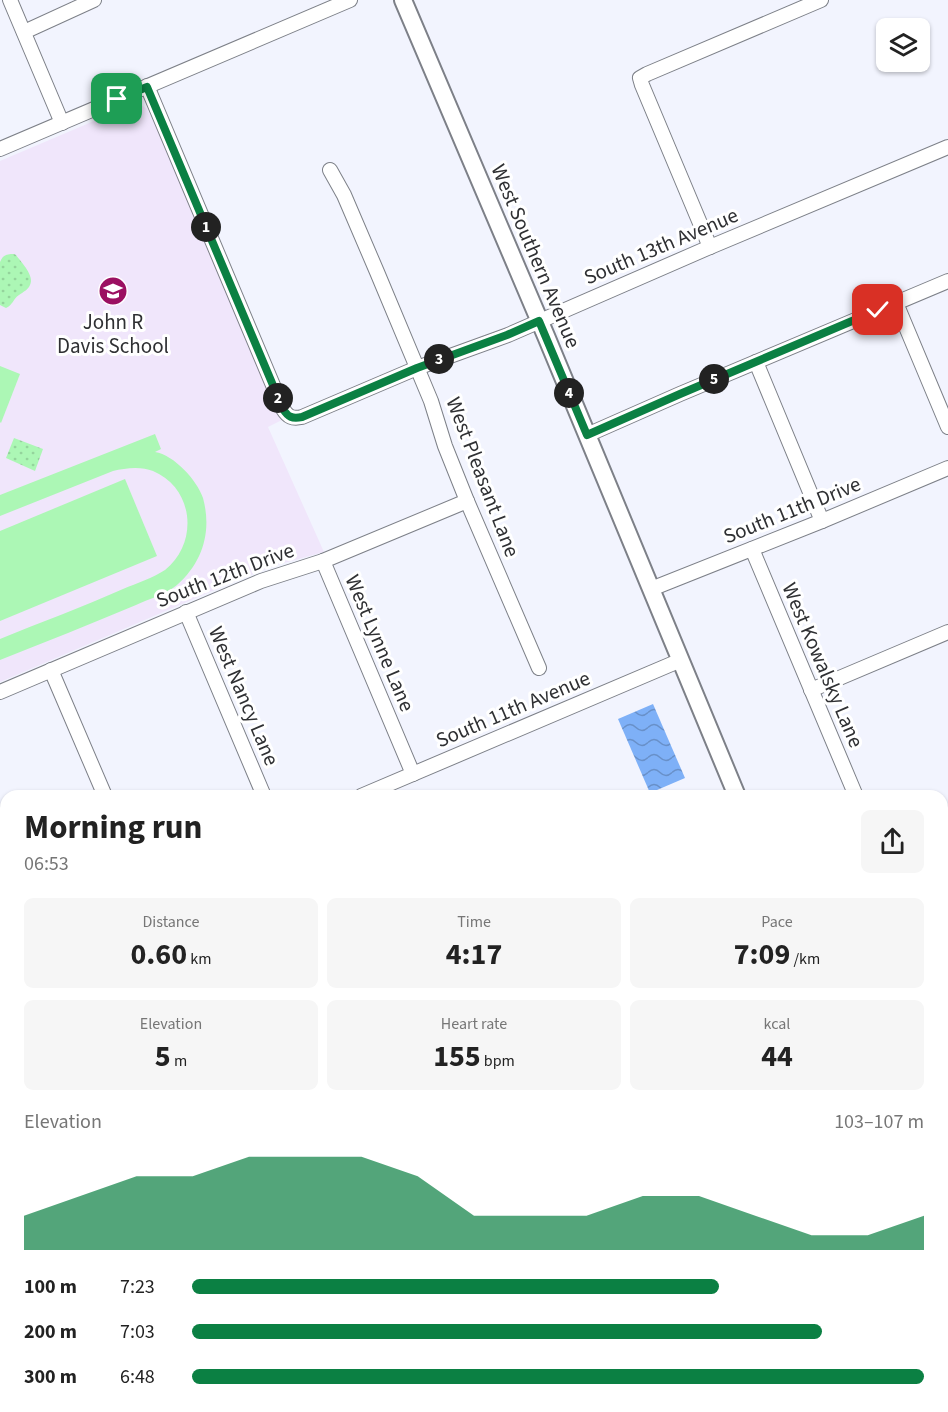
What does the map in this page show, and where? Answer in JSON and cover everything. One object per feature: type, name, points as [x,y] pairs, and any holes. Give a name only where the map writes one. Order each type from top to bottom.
[{"type":"main road","name":"West Southern Avenue","points":[[403,0],[735,790]]},
{"type":"street","points":[[10,0],[62,123]]},
{"type":"street","points":[[24,32],[94,0]]},
{"type":"street","points":[[0,150],[350,0]]},
{"type":"street","points":[[710,247],[640,78],[821,0]]},
{"type":"street","name":"South 13th Avenue","points":[[147,87],[283,409],[289,417],[295,418],[417,368],[507,335],[948,147]]},
{"type":"street","name":"West Pleasant Lane","points":[[330,170],[344,195],[431,401],[445,446],[467,501],[539,668]]},
{"type":"street","points":[[587,435],[948,281]]},
{"type":"street","points":[[896,303],[948,427]]},
{"type":"street","points":[[756,362],[822,521]]},
{"type":"street","name":"South 11th Drive","points":[[651,589],[948,468]]},
{"type":"street","name":"South 12th Drive","points":[[0,692],[261,581],[323,561],[467,501]]},
{"type":"street","name":"West Kowalsky Lane","points":[[752,549],[853,790]]},
{"type":"street","name":"West Lynne Lane","points":[[323,561],[413,774]]},
{"type":"street","name":"West Nancy Lane","points":[[186,612],[261,790]]},
{"type":"street","points":[[811,690],[948,632]]},
{"type":"street","name":"South 11th Avenue","points":[[375,790],[681,660]]},
{"type":"street","points":[[51,670],[102,790]]},
{"type":"shaded area","name":"John R Davis School","points":[[134,104],[140,104],[147,109],[158,130],[277,414],[282,420],[268,427],[324,552],[277,565],[238,580],[0,682],[0,161]]},
{"type":"green space","points":[[14,254],[27,269],[31,281],[28,288],[6,308],[0,305],[0,262],[5,255]]},
{"type":"green space","points":[[0,366],[20,374],[1,423],[0,422]]},
{"type":"green space","points":[[155,434],[161,449],[155,452],[170,458],[184,469],[196,484],[203,498],[206,510],[206,534],[193,566],[177,585],[163,594],[0,660],[0,639],[165,570],[176,559],[183,546],[187,531],[187,517],[184,503],[177,490],[167,479],[143,468],[113,471],[0,516],[0,495]]},
{"type":"green space","points":[[14,438],[43,449],[35,471],[6,458]]},
{"type":"green space","points":[[125,479],[157,556],[0,621],[0,531]]},
{"type":"water","points":[[653,704],[685,778],[657,790],[649,790],[618,719]]},
{"type":"place","name":"John R Davis School","points":[[113,291]]},
{"type":"route","points":[[117,99],[147,87],[283,409],[289,417],[302,417],[417,368],[539,321],[587,435],[878,310]]}]
